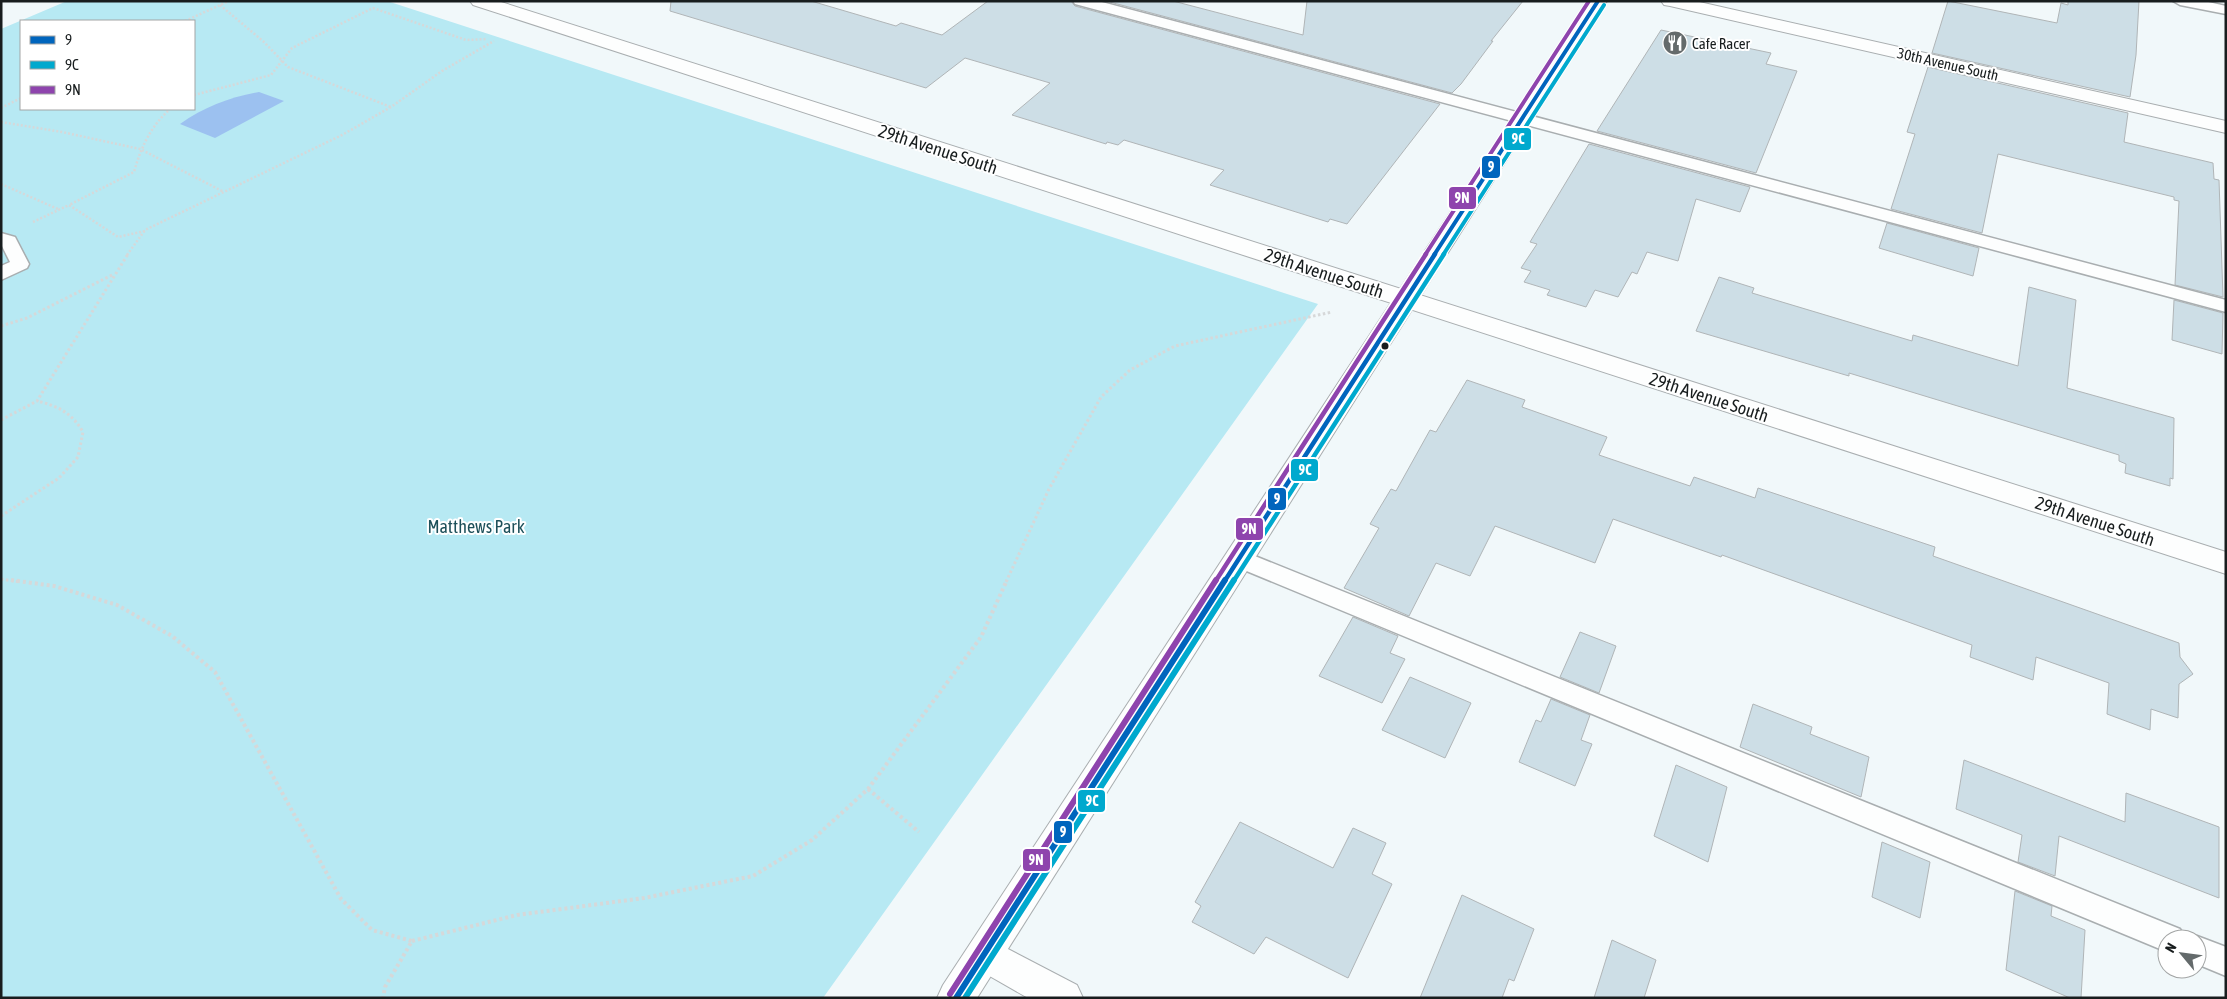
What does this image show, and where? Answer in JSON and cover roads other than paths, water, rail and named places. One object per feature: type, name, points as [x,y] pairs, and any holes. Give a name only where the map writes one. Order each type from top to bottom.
[{"type":"street","name":"29th Avenue South","points":[[479,1],[512,5],[1407,300],[2226,563]]},
{"type":"street","points":[[956,998],[1598,1]]},
{"type":"street","name":"30th Avenue South","points":[[1670,1],[2226,127]]},
{"type":"street","points":[[985,954],[1064,998]]},
{"type":"lane","points":[[1080,1],[2226,306]]},
{"type":"lane","points":[[2180,1],[2226,10]]},
{"type":"lane","points":[[1,238],[9,241],[20,264],[1,274]]},
{"type":"lane","points":[[1240,559],[2157,934]]},
{"type":"lane","points":[[2207,954],[2226,962]]},
{"type":"place","name":"Cafe Racer","points":[[1675,43]]},
{"type":"park label","name":"Matthews Park","points":[[476,526]]}]
